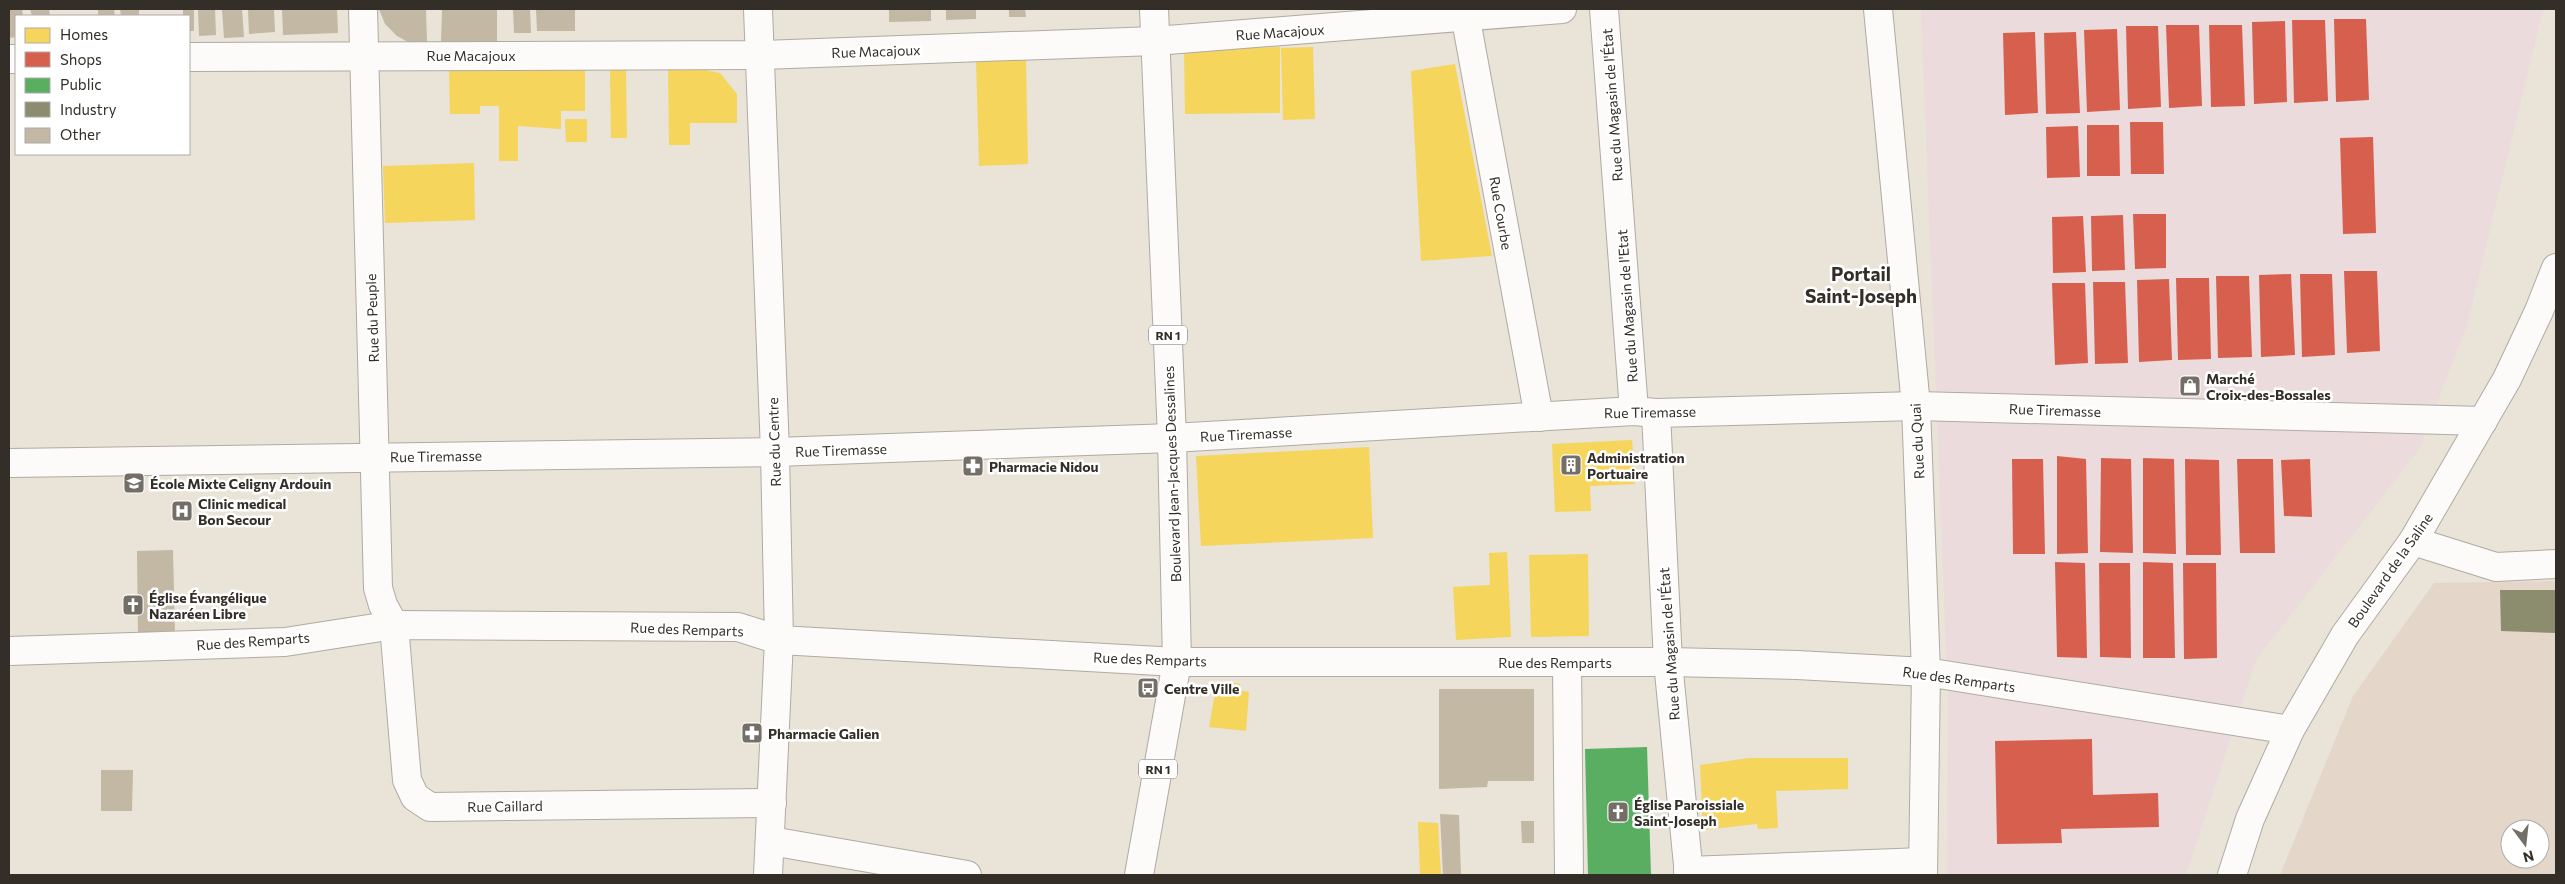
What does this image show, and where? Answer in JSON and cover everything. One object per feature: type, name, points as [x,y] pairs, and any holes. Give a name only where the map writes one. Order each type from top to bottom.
[{"type":"street","name":"Rue du Peuple","points":[[363,9],[378,588],[394,625]]},
{"type":"street","name":"Rue du Centre","points":[[758,9],[775,452],[779,640],[768,875]]},
{"type":"street","name":"Boulevard Jean-Jacques Dessalines","points":[[1138,875],[1176,662],[1172,438],[1154,9]]},
{"type":"street","name":"Rue Macajoux","points":[[190,57],[760,55],[1155,41],[1464,13],[1562,9]]},
{"type":"street","name":"Rue du Magasin de l'État","points":[[1604,9],[1619,201]]},
{"type":"street","name":"Rue du Quai","points":[[1878,9],[1916,406],[1926,672],[1923,869]]},
{"type":"street","name":"Rue Courbe","points":[[1464,13],[1539,417]]},
{"type":"street","name":"Rue du Magasin de l'Etat","points":[[1619,201],[1645,412]]},
{"type":"street","name":"Boulevard de la Saline","points":[[2232,875],[2250,819],[2290,730],[2345,635],[2413,541],[2483,421],[2507,379],[2540,311],[2556,268]]},
{"type":"street","name":"Rue Tiremasse","points":[[9,463],[376,456],[775,452],[1172,438],[1645,412],[1916,406],[2483,421]]},
{"type":"street","name":"Rue du Magasin de l'État","points":[[1645,412],[1689,873]]},
{"type":"street","points":[[2413,541],[2496,567],[2556,564]]},
{"type":"street","name":"Rue des Remparts","points":[[9,651],[284,642],[394,625],[738,627],[779,640],[1176,662],[1668,662],[1797,665],[1926,672],[2290,730]]},
{"type":"street","name":"Rue Caillard","points":[[394,625],[407,780],[415,797],[430,807],[772,803]]},
{"type":"street","points":[[1567,662],[1569,875]]},
{"type":"street","points":[[771,841],[967,875]]},
{"type":"street","points":[[1689,873],[1923,869]]},
{"type":"shaded area","name":"Marché Croix-des-Bossales","points":[[1921,9],[2543,9],[2467,325],[2420,448],[2256,660],[2186,875],[1947,875],[1948,695]]},
{"type":"shaded area","points":[[2556,581],[2556,875],[2280,875],[2353,696],[2434,583]]},
{"type":"building: Homes","points":[[1280,47],[1280,113],[1185,114],[1184,49]]},
{"type":"building: Homes","points":[[1313,47],[1315,119],[1283,120],[1281,48]]},
{"type":"building: Homes","points":[[1026,59],[1028,164],[979,166],[976,60]]},
{"type":"building: Homes","points":[[1455,64],[1492,256],[1421,261],[1411,71]]},
{"type":"building: Homes","points":[[690,67],[720,73],[737,94],[737,123],[690,123],[690,145],[669,145],[668,68]]},
{"type":"building: Homes","points":[[585,68],[585,111],[561,111],[561,129],[518,126],[518,161],[499,161],[499,106],[480,106],[480,114],[450,114],[449,70]]},
{"type":"building: Homes","points":[[610,69],[626,69],[627,138],[611,138]]},
{"type":"building: Homes","points":[[565,119],[587,119],[587,142],[566,142]]},
{"type":"building: Homes","points":[[474,163],[475,220],[385,223],[383,166]]},
{"type":"building: Homes","points":[[1632,440],[1635,484],[1590,486],[1591,511],[1555,512],[1552,444]]},
{"type":"building: Homes","points":[[1369,447],[1373,538],[1201,546],[1196,456]]},
{"type":"building: Homes","points":[[1507,552],[1511,637],[1456,640],[1453,587],[1490,585],[1489,553]]},
{"type":"building: Homes","points":[[1588,554],[1589,636],[1531,637],[1529,555]]},
{"type":"building: Homes","points":[[1227,681],[1240,684],[1239,690],[1249,692],[1246,731],[1209,727],[1216,687],[1225,688]]},
{"type":"building: Homes","points":[[1749,758],[1848,758],[1848,789],[1776,791],[1778,828],[1758,829],[1757,824],[1703,830],[1700,765]]},
{"type":"building: Homes","points":[[1418,822],[1438,823],[1441,875],[1420,875]]},
{"type":"building: Shops","points":[[2334,19],[2366,19],[2369,100],[2336,102]]},
{"type":"building: Shops","points":[[2292,20],[2325,20],[2328,101],[2294,103]]},
{"type":"building: Shops","points":[[2285,21],[2287,102],[2254,104],[2252,22]]},
{"type":"building: Shops","points":[[2166,25],[2199,25],[2202,106],[2169,108]]},
{"type":"building: Shops","points":[[2209,25],[2242,25],[2245,106],[2211,107]]},
{"type":"building: Shops","points":[[2126,26],[2158,26],[2161,107],[2128,109]]},
{"type":"building: Shops","points":[[2117,29],[2120,110],[2087,112],[2084,30]]},
{"type":"building: Shops","points":[[2035,32],[2038,113],[2005,115],[2003,33]]},
{"type":"building: Shops","points":[[2076,32],[2080,113],[2046,114],[2044,33]]},
{"type":"building: Shops","points":[[2130,122],[2163,122],[2164,174],[2131,174]]},
{"type":"building: Shops","points":[[2087,125],[2119,125],[2120,176],[2087,176]]},
{"type":"building: Shops","points":[[2078,126],[2080,177],[2047,178],[2046,127]]},
{"type":"building: Shops","points":[[2373,137],[2376,233],[2343,234],[2340,138]]},
{"type":"building: Shops","points":[[2133,214],[2166,214],[2166,268],[2135,269]]},
{"type":"building: Shops","points":[[2123,215],[2125,270],[2092,271],[2091,216]]},
{"type":"building: Shops","points":[[2083,216],[2086,272],[2053,273],[2052,217]]},
{"type":"building: Shops","points":[[2344,271],[2377,271],[2380,351],[2347,353]]},
{"type":"building: Shops","points":[[2291,274],[2295,355],[2261,357],[2259,275]]},
{"type":"building: Shops","points":[[2300,274],[2332,274],[2335,355],[2302,357]]},
{"type":"building: Shops","points":[[2216,276],[2249,276],[2252,357],[2218,358]]},
{"type":"building: Shops","points":[[2176,278],[2209,278],[2211,359],[2178,360]]},
{"type":"building: Shops","points":[[2169,279],[2172,360],[2139,362],[2137,280]]},
{"type":"building: Shops","points":[[2093,282],[2125,282],[2128,363],[2095,364]]},
{"type":"building: Shops","points":[[2052,283],[2085,283],[2088,363],[2055,365]]},
{"type":"building: Shops","points":[[2057,456],[2086,459],[2088,553],[2057,554]]},
{"type":"building: Shops","points":[[2101,458],[2131,459],[2133,553],[2100,552]]},
{"type":"building: Shops","points":[[2143,458],[2174,459],[2176,554],[2143,553]]},
{"type":"building: Shops","points":[[2012,459],[2043,459],[2045,554],[2013,554]]},
{"type":"building: Shops","points":[[2185,459],[2219,460],[2221,555],[2186,555]]},
{"type":"building: Shops","points":[[2237,459],[2273,459],[2275,553],[2240,553]]},
{"type":"building: Shops","points":[[2310,459],[2312,517],[2284,516],[2281,460]]},
{"type":"building: Shops","points":[[2055,562],[2085,563],[2087,658],[2057,657]]},
{"type":"building: Shops","points":[[2143,562],[2173,563],[2175,658],[2143,658]]},
{"type":"building: Shops","points":[[2099,563],[2130,563],[2131,658],[2100,657]]},
{"type":"building: Shops","points":[[2183,563],[2216,563],[2217,658],[2184,659]]},
{"type":"building: Shops","points":[[2092,739],[2093,795],[2158,793],[2159,827],[2061,829],[2062,843],[1997,844],[1995,741]]},
{"type":"building: Public","name":"Église Paroissiale Saint-Joseph","points":[[1647,747],[1651,875],[1588,875],[1585,749]]},
{"type":"building: Industry","points":[[2500,590],[2556,590],[2556,633],[2501,631]]},
{"type":"building: Other","points":[[9,9],[22,9],[23,15],[15,15],[15,37],[9,38]]},
{"type":"building: Other","points":[[30,9],[49,9],[50,15],[32,15]]},
{"type":"building: Other","points":[[98,9],[114,9],[115,15],[98,15]]},
{"type":"building: Other","points":[[120,9],[139,9],[139,15],[121,15]]},
{"type":"building: Other","points":[[183,9],[194,9],[194,31],[190,31],[190,15],[183,15]]},
{"type":"building: Other","points":[[198,9],[215,9],[216,35],[199,36]]},
{"type":"building: Other","points":[[222,9],[242,9],[244,37],[224,38]]},
{"type":"building: Other","points":[[248,9],[274,9],[275,32],[249,34]]},
{"type":"building: Other","points":[[282,9],[337,9],[338,33],[283,35]]},
{"type":"building: Other","points":[[379,9],[426,9],[427,42],[410,43],[397,36],[385,24]]},
{"type":"building: Other","points":[[442,9],[497,9],[497,43],[441,43]]},
{"type":"building: Other","points":[[513,9],[530,9],[531,33],[514,33]]},
{"type":"building: Other","points":[[536,9],[575,9],[575,31],[537,31]]},
{"type":"building: Other","points":[[889,9],[931,9],[931,21],[889,22]]},
{"type":"building: Other","points":[[946,9],[976,9],[976,19],[946,20]]},
{"type":"building: Other","points":[[1009,9],[1025,9],[1026,17],[1009,17]]},
{"type":"building: Other","points":[[173,550],[175,636],[138,637],[137,551]]},
{"type":"building: Other","points":[[1439,689],[1534,689],[1534,781],[1488,781],[1487,787],[1439,789]]},
{"type":"building: Other","points":[[101,770],[133,770],[132,811],[101,811]]},
{"type":"building: Other","points":[[1440,814],[1459,815],[1461,875],[1443,875]]},
{"type":"building: Other","points":[[1521,821],[1534,821],[1534,843],[1522,843]]},
{"type":"place","name":"Marché Croix-des-Bossales","points":[[2190,386]]},
{"type":"place","name":"Administration Portuaire","points":[[1571,465]]},
{"type":"place","name":"Pharmacie Nidou","points":[[973,466]]},
{"type":"place","name":"École Mixte Celigny Ardouin","points":[[134,483]]},
{"type":"place","name":"Clinic medical Bon Secour","points":[[182,511]]},
{"type":"place","name":"Église Évangélique Nazaréen Libre","points":[[133,605]]},
{"type":"place","name":"Centre Ville","points":[[1148,688]]},
{"type":"place","name":"Pharmacie Galien","points":[[752,733]]},
{"type":"place","name":"Église Paroissiale Saint-Joseph","points":[[1618,812]]},
{"type":"district","name":"Portail Saint-Joseph","points":[[1861,284]]}]
